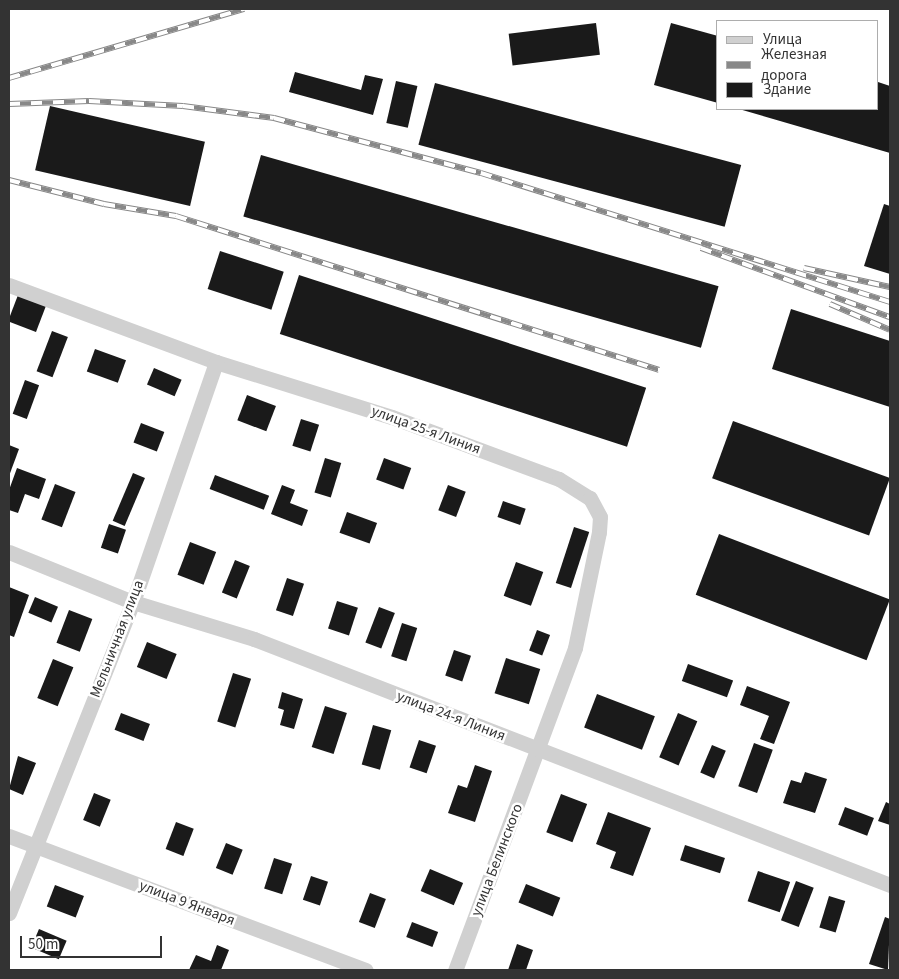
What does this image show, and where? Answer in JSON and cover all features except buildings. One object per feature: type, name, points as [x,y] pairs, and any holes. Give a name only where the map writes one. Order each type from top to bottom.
[{"type":"street","name":"улица 25-я Линия","points":[[9,285],[216,362],[402,421],[559,479],[590,498],[600,517],[599,532],[575,648],[538,750]]},
{"type":"street","name":"Мельничная улица","points":[[9,913],[34,845],[133,602],[216,362]]},
{"type":"street","name":"улица 24-я Линия","points":[[9,552],[133,602],[254,638],[538,750],[890,885]]},
{"type":"street","name":"улица Белинского","points":[[455,970],[538,750]]},
{"type":"street","name":"улица 9 Января","points":[[9,836],[366,970]]},
{"type":"railway","points":[[9,78],[244,9]]},
{"type":"railway","points":[[9,104],[89,101],[183,106],[274,118],[481,173],[890,302]]},
{"type":"railway","points":[[9,180],[104,204],[176,216],[659,370]]},
{"type":"railway","points":[[701,248],[890,317]]},
{"type":"railway","points":[[804,268],[890,287]]},
{"type":"railway","points":[[830,304],[890,330]]}]
